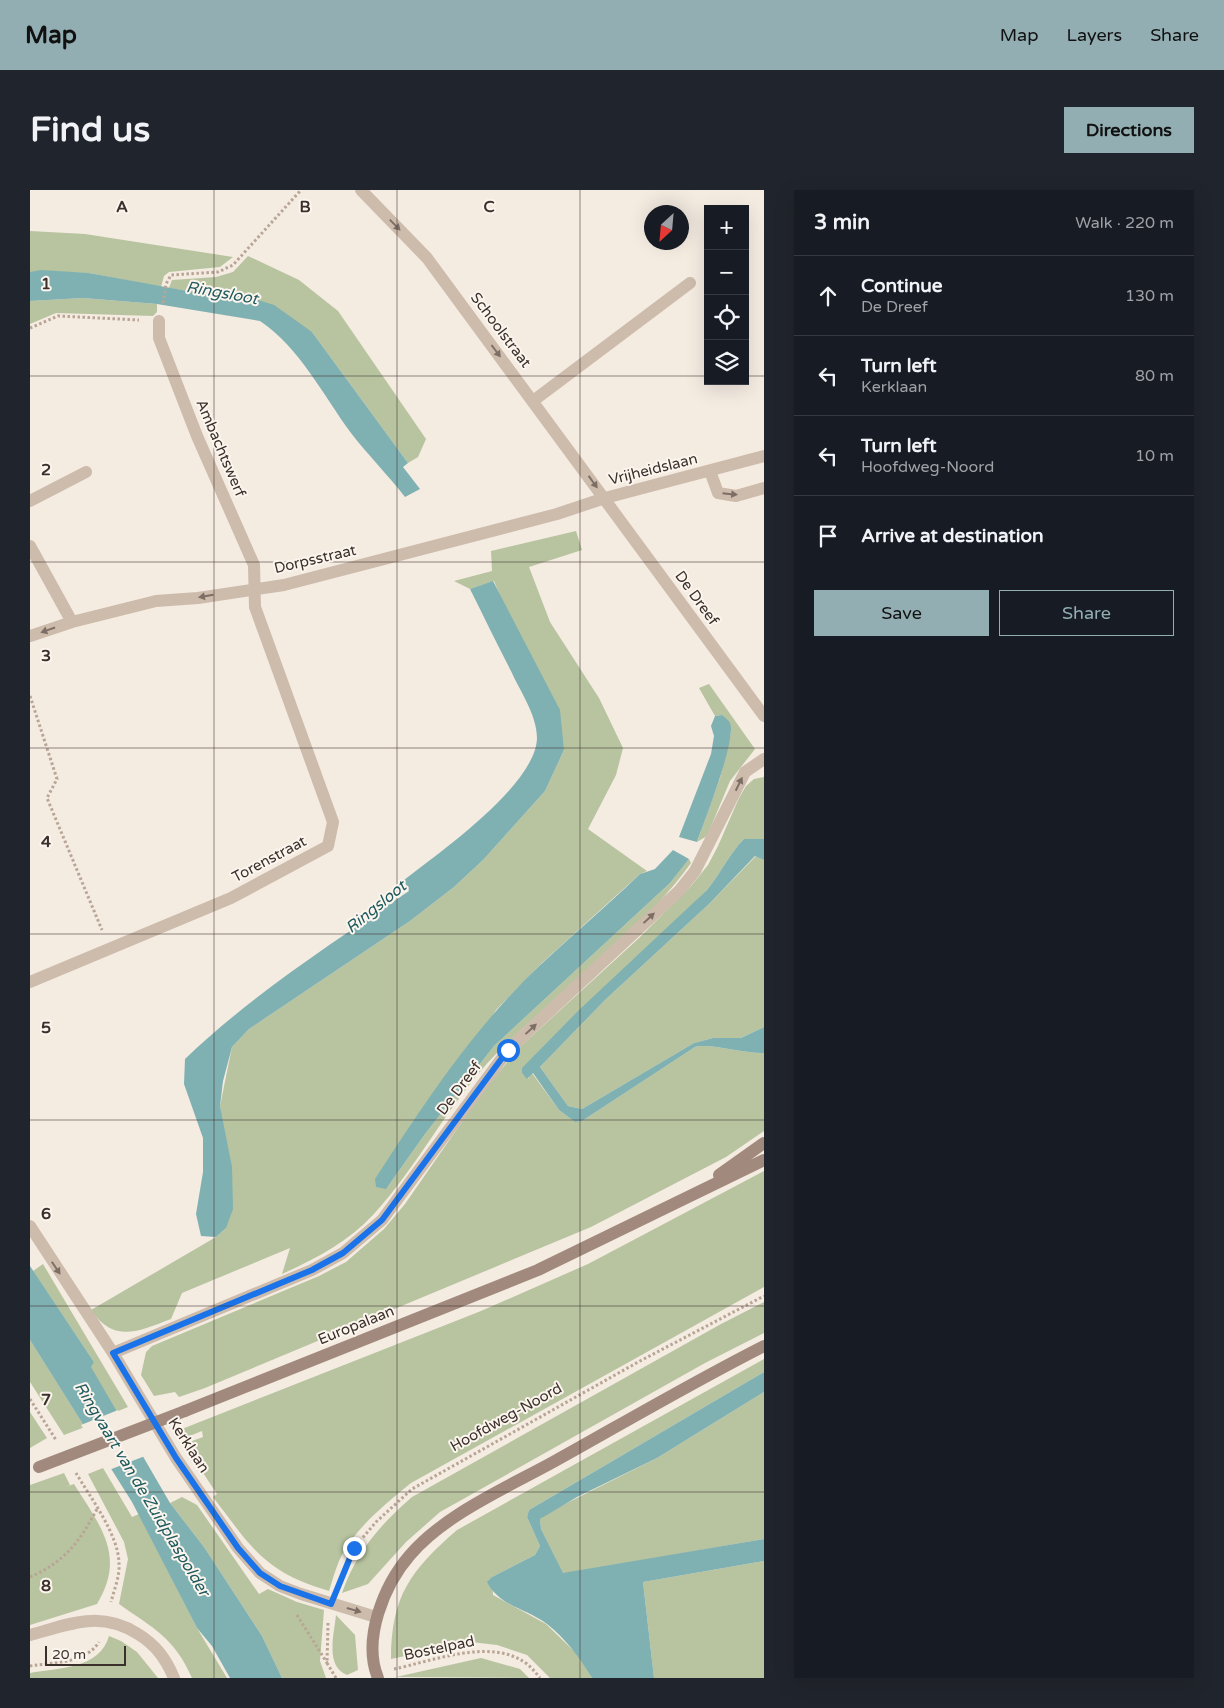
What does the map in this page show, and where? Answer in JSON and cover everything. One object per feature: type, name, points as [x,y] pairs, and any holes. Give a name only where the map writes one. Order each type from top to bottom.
[{"type":"main road","name":"Europalaan","points":[[689,1196],[764,1143]]},
{"type":"main road","name":"Europalaan","points":[[35,1469],[538,1270],[764,1160]]},
{"type":"main road","points":[[377,1676],[373,1655],[376,1616],[395,1575],[410,1555],[432,1534],[537,1471],[764,1346]]},
{"type":"street","name":"Schoolstraat","points":[[360,190],[427,258],[605,498]]},
{"type":"street","points":[[533,401],[690,283]]},
{"type":"street","name":"Ambachtswerf","points":[[160,316],[159,338],[162,347],[197,436],[254,565],[254,588]]},
{"type":"street","name":"Vrijheidslaan","points":[[605,498],[764,456]]},
{"type":"street","name":"Vrijheidslaan","points":[[710,471],[718,493],[736,496],[764,488]]},
{"type":"street","points":[[30,502],[86,472]]},
{"type":"street","name":"Dorpsstraat","points":[[30,636],[72,622],[156,601],[198,598],[294,582],[557,514],[605,498]]},
{"type":"street","name":"De Dreef","points":[[605,498],[764,716]]},
{"type":"street","points":[[30,546],[72,622]]},
{"type":"street","name":"Torenstraat","points":[[30,982],[231,898],[328,846],[333,822],[255,607],[254,588]]},
{"type":"street","name":"De Dreef","points":[[113,1353],[312,1270],[343,1253],[382,1220],[508,1050],[679,890],[696,871],[745,772],[764,759]]},
{"type":"street","name":"Kerklaan","points":[[30,1226],[113,1353],[176,1458],[238,1548],[260,1573],[280,1586],[331,1604],[376,1616]]},
{"type":"street","points":[[30,1635],[68,1624],[107,1620],[125,1625],[148,1640],[166,1658],[174,1678]]},
{"type":"path","points":[[30,328],[58,316],[160,316],[166,284],[171,276],[218,272],[233,265],[302,190]]},
{"type":"path","points":[[30,696],[57,779],[47,798],[110,948]]},
{"type":"path","name":"Hoofdweg-Noord","points":[[327,1663],[331,1604],[354,1548],[376,1522],[412,1489],[640,1361],[764,1296]]},
{"type":"path","points":[[30,1666],[80,1658],[90,1653],[101,1640],[107,1620],[118,1575],[119,1559],[112,1535],[81,1482]]},
{"type":"path","points":[[30,1577],[58,1562],[72,1550],[97,1508]]},
{"type":"path","points":[[280,1586],[336,1678]]},
{"type":"path","name":"Bostelpad","points":[[377,1676],[480,1650],[499,1652],[526,1663],[540,1678]]},
{"type":"green space","points":[[30,231],[85,234],[233,257],[220,267],[169,272],[164,276],[161,287],[89,273],[30,272]]},
{"type":"green space","points":[[248,256],[299,280],[338,311],[426,439],[418,457],[408,463],[312,332],[230,291],[193,292],[169,288],[172,280],[216,277],[233,272]]},
{"type":"green space","points":[[83,298],[157,304],[157,312],[153,316],[56,313],[30,324],[30,301]]},
{"type":"green space","points":[[576,531],[582,550],[529,567],[550,622],[599,698],[623,748],[616,775],[588,829],[647,871],[640,874],[543,962],[496,1010],[386,1189],[425,1134],[494,1046],[670,883],[689,859],[691,863],[671,889],[624,938],[497,1053],[464,1092],[390,1196],[353,1234],[319,1256],[282,1274],[290,1248],[182,1293],[171,1319],[128,1332],[118,1331],[109,1327],[100,1321],[91,1310],[216,1237],[226,1228],[224,1136],[220,1106],[232,1047],[249,1029],[410,921],[454,887],[483,860],[545,791],[564,750],[494,581],[470,589],[454,581],[492,571],[491,551]]},
{"type":"green space","points":[[709,684],[755,749],[730,781],[707,836],[697,842],[720,778],[731,733],[722,715],[715,716],[699,688]]},
{"type":"green space","points":[[764,777],[764,839],[744,839],[707,890],[522,1073],[528,1079],[532,1073],[559,1110],[575,1122],[582,1121],[695,1047],[709,1046],[764,1053],[764,1131],[726,1157],[591,1227],[205,1388],[179,1397],[175,1392],[154,1396],[141,1375],[146,1352],[152,1346],[319,1276],[346,1262],[384,1229],[405,1204],[484,1090],[521,1046],[639,938],[691,886],[708,865],[746,786],[754,779]]},
{"type":"green space","points":[[756,856],[764,860],[764,1027],[741,1038],[713,1038],[694,1043],[582,1109],[568,1106],[540,1067],[605,1000],[710,903]]},
{"type":"green space","points":[[764,1171],[764,1287],[411,1483],[380,1509],[353,1538],[339,1561],[329,1591],[307,1584],[289,1575],[261,1556],[238,1531],[213,1497],[217,1494],[184,1444],[203,1437],[202,1431],[187,1437],[182,1429],[481,1311],[588,1264]]},
{"type":"green space","points":[[43,1264],[128,1407],[116,1412],[90,1367],[94,1362],[33,1271]]},
{"type":"green space","points":[[764,1302],[764,1333],[705,1363],[440,1512],[406,1542],[368,1584],[342,1593],[355,1564],[370,1540],[389,1518],[412,1497],[721,1324]]},
{"type":"green space","points":[[30,1340],[85,1427],[64,1435],[30,1382]]},
{"type":"green space","points":[[764,1359],[764,1372],[529,1510],[527,1517],[540,1546],[535,1555],[492,1577],[493,1595],[546,1624],[580,1657],[592,1678],[550,1678],[527,1655],[497,1645],[471,1642],[391,1659],[395,1618],[407,1586],[427,1558],[457,1530]]},
{"type":"green space","points":[[764,1392],[764,1539],[563,1574],[541,1529],[540,1519],[545,1514],[657,1458]]},
{"type":"green space","points":[[30,1412],[47,1438],[30,1448]]},
{"type":"green space","points":[[103,1468],[132,1517],[139,1514],[197,1628],[227,1678],[192,1678],[185,1664],[170,1643],[153,1628],[119,1604],[128,1559],[124,1542],[88,1474]]},
{"type":"green space","points":[[64,1473],[70,1485],[65,1487],[74,1484],[101,1528],[110,1556],[109,1571],[105,1587],[97,1604],[30,1625],[30,1485]]},
{"type":"green space","points":[[182,1497],[197,1505],[259,1594],[268,1589],[297,1602],[324,1610],[320,1661],[326,1678],[282,1678],[262,1636],[204,1547],[170,1503]]},
{"type":"green space","points":[[764,1561],[764,1678],[654,1678],[643,1582]]},
{"type":"green space","points":[[336,1615],[355,1635],[358,1670],[347,1675],[340,1671],[333,1657],[332,1649]]},
{"type":"green space","points":[[109,1636],[121,1641],[137,1652],[158,1678],[30,1678],[30,1673],[65,1668],[87,1661],[97,1655],[104,1647]]},
{"type":"green space","points":[[481,1658],[520,1669],[529,1678],[396,1677]]},
{"type":"water","name":"Ringsloot","points":[[41,270],[89,273],[193,292],[230,291],[274,305],[312,332],[408,463],[403,467],[420,489],[405,497],[351,433],[299,358],[274,332],[260,321],[157,304],[83,298],[30,301],[30,272]]},
{"type":"water","points":[[493,581],[560,710],[564,750],[545,791],[483,860],[454,887],[410,921],[249,1029],[232,1047],[223,1081],[220,1106],[232,1167],[233,1209],[226,1228],[216,1237],[201,1236],[196,1214],[203,1172],[203,1138],[184,1084],[185,1059],[265,991],[409,891],[404,880],[461,836],[504,796],[521,776],[532,756],[537,738],[531,712],[470,589]]},
{"type":"water","points":[[722,715],[730,723],[729,746],[719,781],[697,842],[679,837],[711,754],[714,736],[711,726],[715,716]]},
{"type":"water","points":[[744,839],[764,839],[764,860],[755,856],[710,903],[605,1000],[540,1067],[568,1106],[582,1109],[694,1043],[713,1038],[741,1038],[764,1027],[764,1053],[709,1046],[695,1047],[582,1121],[575,1122],[559,1110],[533,1073],[527,1079],[522,1073],[522,1068],[578,1011],[707,890]]},
{"type":"water","points":[[673,850],[689,859],[670,883],[494,1046],[425,1134],[386,1189],[376,1187],[375,1179],[418,1114],[448,1071],[497,1010],[567,940],[640,874],[655,869]]},
{"type":"water","name":"Ringvaart van de Zuidplaspolder","points":[[30,1266],[94,1362],[91,1367],[170,1503],[204,1547],[262,1636],[282,1678],[230,1678],[212,1646],[197,1628],[132,1502],[30,1340]]},
{"type":"water","points":[[764,1372],[764,1392],[657,1458],[577,1497],[540,1519],[541,1529],[563,1573],[764,1539],[764,1561],[643,1582],[654,1678],[592,1678],[572,1649],[554,1630],[539,1619],[499,1597],[487,1582],[492,1577],[535,1555],[540,1546],[527,1517],[529,1510]]},
{"type":"pier","points":[[118,1410],[145,1456],[109,1470],[81,1425]]},
{"type":"route","points":[[354,1548],[331,1604],[280,1586],[260,1573],[238,1548],[176,1458],[113,1353],[312,1270],[343,1253],[382,1220],[508,1050]]}]
